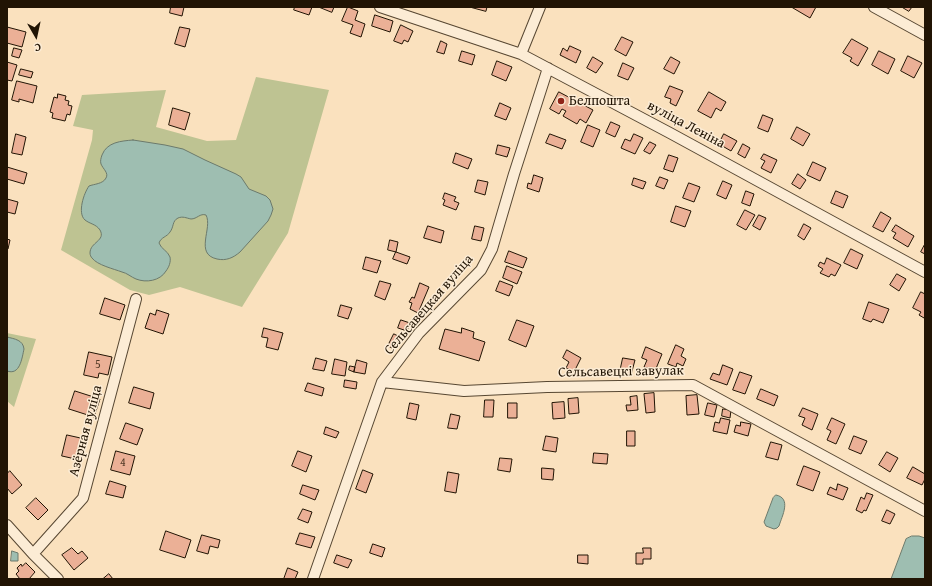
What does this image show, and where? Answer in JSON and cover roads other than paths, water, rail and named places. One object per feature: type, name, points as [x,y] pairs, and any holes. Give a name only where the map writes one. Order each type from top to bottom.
[{"type":"street","name":"вуліца Леніна","points":[[380,7],[521,54],[725,162],[925,272]]},
{"type":"street","points":[[521,54],[540,7]]},
{"type":"street","points":[[874,7],[925,35]]},
{"type":"street","name":"Сельсавецкая вуліца","points":[[313,579],[382,382],[419,333],[481,270],[492,249],[548,68]]},
{"type":"street","name":"Азёрная вуліца","points":[[33,554],[83,498],[136,299]]},
{"type":"street","name":"Сельсавецкі завулак","points":[[382,382],[464,391],[547,387],[693,385],[925,511]]},
{"type":"street","points":[[7,525],[58,579]]},
{"type":"place","name":"Белпошта","points":[[561,101]]}]
